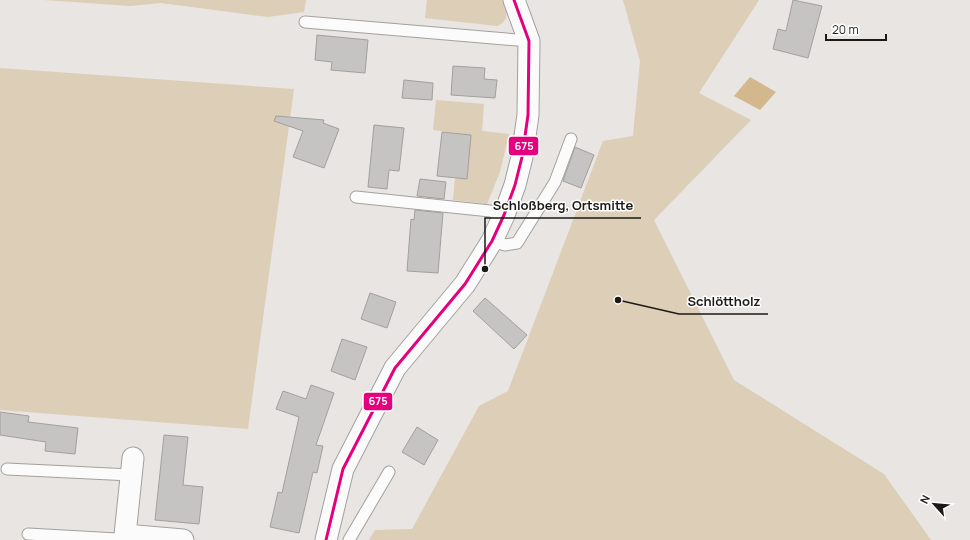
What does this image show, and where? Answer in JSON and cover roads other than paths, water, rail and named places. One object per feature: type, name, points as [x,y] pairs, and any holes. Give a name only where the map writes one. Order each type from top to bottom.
[{"type":"street","points":[[326,540],[343,469],[395,368],[465,284],[492,241],[504,215],[515,185],[522,158],[527,122],[529,41],[514,0]]},
{"type":"street","points":[[132,467],[124,534],[183,540]]},
{"type":"lane","points":[[305,22],[529,41]]},
{"type":"lane","points":[[492,241],[505,245],[517,243],[555,182],[571,139]]},
{"type":"lane","points":[[356,197],[490,211],[504,215]]},
{"type":"lane","points":[[7,469],[132,467]]},
{"type":"lane","points":[[349,540],[389,472]]},
{"type":"lane","points":[[28,534],[117,539],[124,534]]},
{"type":"place","name":"Schloßberg, Ortsmitte","points":[[485,269]]},
{"type":"place","name":"Schlöttholz","points":[[618,300]]}]
